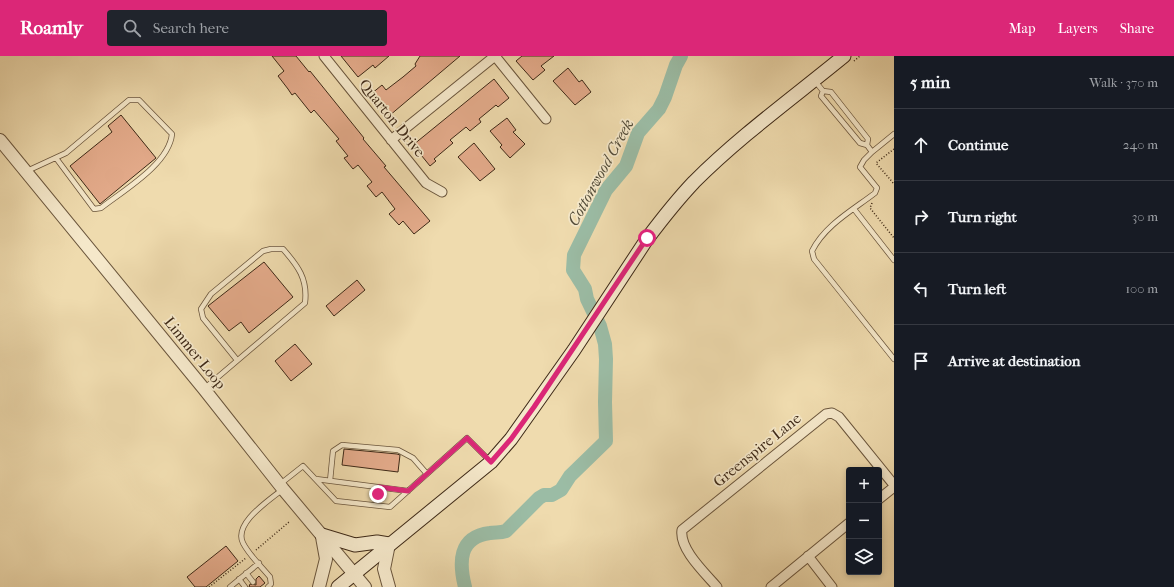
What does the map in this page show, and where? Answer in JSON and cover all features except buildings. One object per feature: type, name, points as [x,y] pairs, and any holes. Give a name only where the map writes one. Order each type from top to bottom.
[{"type":"main road","points":[[338,587],[491,462],[517,432],[606,303],[647,238],[688,189],[719,159],[815,80],[847,60]]},
{"type":"main road","points":[[322,535],[355,545],[377,542],[389,544]]},
{"type":"street","name":"Quarton Drive","points":[[324,56],[426,183],[442,192]]},
{"type":"street","points":[[391,140],[495,56],[546,120]]},
{"type":"street","name":"Limmer Loop","points":[[0,140],[204,389],[281,487],[365,587]]},
{"type":"street","name":"Greenspire Lane","points":[[717,587],[685,547],[681,537],[682,530],[826,414],[832,413],[839,417],[894,486]]},
{"type":"street","points":[[882,496],[894,486]]},
{"type":"street","points":[[771,587],[846,525]]},
{"type":"street","points":[[319,587],[326,558],[322,535]]},
{"type":"street","points":[[389,544],[384,569],[389,587]]},
{"type":"street","points":[[808,556],[832,587]]},
{"type":"lane","points":[[815,80],[823,91],[831,92],[868,138],[867,145],[872,152]]},
{"type":"lane","points":[[823,91],[821,96],[860,144],[867,145]]},
{"type":"lane","points":[[26,172],[66,153],[129,100],[139,100],[172,134],[171,144],[159,162],[101,208],[94,209],[56,158]]},
{"type":"lane","points":[[894,134],[872,152],[864,160],[860,167],[877,188],[875,193],[830,227],[812,251],[814,259],[894,359]]},
{"type":"lane","points":[[854,209],[894,260]]},
{"type":"lane","points":[[204,389],[304,302],[306,289],[298,266],[283,249],[263,251],[210,294],[201,309],[202,318],[237,360]]},
{"type":"lane","points":[[268,587],[271,584],[270,577],[243,542],[242,530],[248,518],[303,466],[336,502],[355,501],[366,505],[377,503],[390,508],[467,438],[491,462]]},
{"type":"lane","points":[[330,481],[333,451],[342,444],[398,450],[413,458],[427,474]]},
{"type":"lane","points":[[316,479],[408,491]]},
{"type":"lane","points":[[346,490],[347,483]]},
{"type":"lane","points":[[356,484],[356,491]]},
{"type":"lane","points":[[367,486],[367,492]]},
{"type":"lane","points":[[378,494],[379,487]]},
{"type":"lane","points":[[345,497],[345,502]]},
{"type":"lane","points":[[366,499],[366,505]]},
{"type":"lane","points":[[231,587],[259,563]]},
{"type":"lane","points":[[246,573],[252,582]]},
{"type":"lane","points":[[239,579],[245,587]]},
{"type":"path","points":[[847,60],[860,56]]},
{"type":"path","points":[[894,149],[876,163],[894,184]]},
{"type":"path","points":[[868,198],[873,204],[870,208],[894,238]]},
{"type":"path","points":[[256,550],[290,522]]},
{"type":"path","points":[[209,587],[246,558]]},
{"type":"waterway","name":"Cottonwood Creek","points":[[465,587],[462,560],[463,552],[466,546],[479,535],[506,531],[539,498],[544,495],[552,495],[561,490],[570,476],[606,441],[605,344],[600,326],[587,299],[585,289],[573,270],[574,255],[606,190],[626,166],[638,133],[659,109],[681,56]]},
{"type":"route","points":[[378,494],[379,487],[408,491],[467,438],[491,462],[517,432],[606,303],[647,238]]}]
